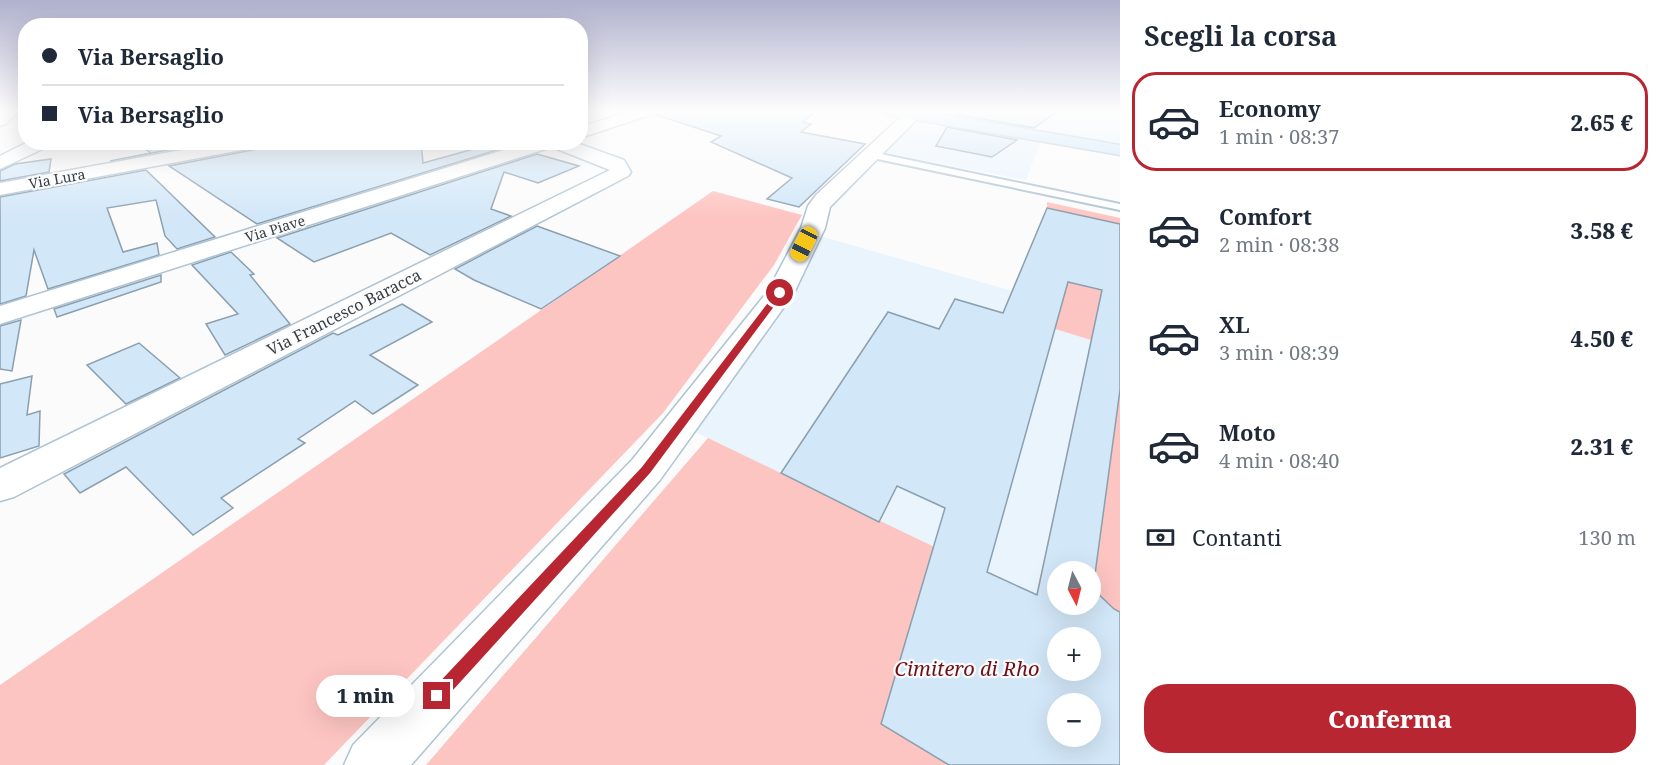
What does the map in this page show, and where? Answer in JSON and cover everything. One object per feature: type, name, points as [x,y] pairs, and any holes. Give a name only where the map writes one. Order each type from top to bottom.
[{"type":"main road","points":[[1097,146],[1120,150]]},
{"type":"street","points":[[373,765],[646,470],[780,293],[813,228],[819,206],[879,146]]},
{"type":"street","points":[[0,164],[27,150]]},
{"type":"street","name":"Via Lura","points":[[0,189],[213,150]]},
{"type":"street","name":"Via Piave","points":[[0,315],[524,150]]},
{"type":"street","name":"Via Francesco Baracca","points":[[0,486],[621,172],[617,164],[578,150]]},
{"type":"lane","points":[[871,155],[1120,207]]},
{"type":"shaded area","points":[[885,146],[1039,146],[1026,180],[879,152]]},
{"type":"shaded area","points":[[1101,146],[1120,146],[1120,149]]},
{"type":"shaded area","points":[[820,236],[1012,291],[1003,313],[1091,340],[1036,597],[687,428],[791,298]]},
{"type":"green space","points":[[713,191],[802,215],[774,265],[663,413],[324,765],[0,765],[0,685]]},
{"type":"green space","name":"Cimitero di Rho","points":[[1047,202],[1120,218],[1120,765],[426,765],[708,438],[1036,596],[1091,340],[1003,313],[1047,208]]},
{"type":"building","points":[[719,146],[863,146],[799,207],[767,199],[792,178]]},
{"type":"building","points":[[936,146],[1009,146],[992,157]]},
{"type":"building","points":[[147,150],[168,150],[110,161],[151,153]]},
{"type":"building","points":[[252,150],[422,150],[423,163],[470,150],[497,150],[257,224],[169,166]]},
{"type":"building","points":[[537,154],[579,166],[538,183],[504,172],[491,209],[511,216],[430,255],[391,233],[314,262],[277,238]]},
{"type":"building","points":[[51,159],[49,172],[0,181],[0,171],[15,164]]},
{"type":"building","points":[[146,170],[215,237],[177,249],[165,236],[156,200],[107,208],[123,252],[157,243],[159,255],[48,289],[34,250],[26,296],[0,304],[0,197]]},
{"type":"building","points":[[1047,208],[1120,224],[1120,390],[1097,561],[1047,561],[1047,615],[1101,615],[1101,597],[1120,612],[1120,765],[949,765],[881,724],[945,508],[897,486],[879,522],[781,473],[888,312],[939,329],[955,299],[1003,313]],"holes":[[[1068,282],[1102,290],[1037,595],[987,572]]]},
{"type":"building","points":[[537,226],[620,256],[541,309],[474,280],[455,269]]},
{"type":"building","points":[[231,252],[254,274],[250,275],[290,324],[225,355],[206,324],[238,314],[192,265]]},
{"type":"building","points":[[161,275],[161,282],[57,317],[54,309]]},
{"type":"building","points":[[402,304],[432,322],[370,355],[418,385],[373,414],[355,401],[298,439],[305,443],[221,498],[233,508],[193,535],[126,467],[80,493],[64,474],[333,333],[338,335]]},
{"type":"building","points":[[21,320],[12,371],[0,369],[0,326]]},
{"type":"building","points":[[139,343],[180,378],[126,404],[87,365]]},
{"type":"building","points":[[32,376],[27,415],[40,411],[39,446],[0,458],[0,384]]},
{"type":"route","points":[[437,696],[646,470],[780,293]]}]
